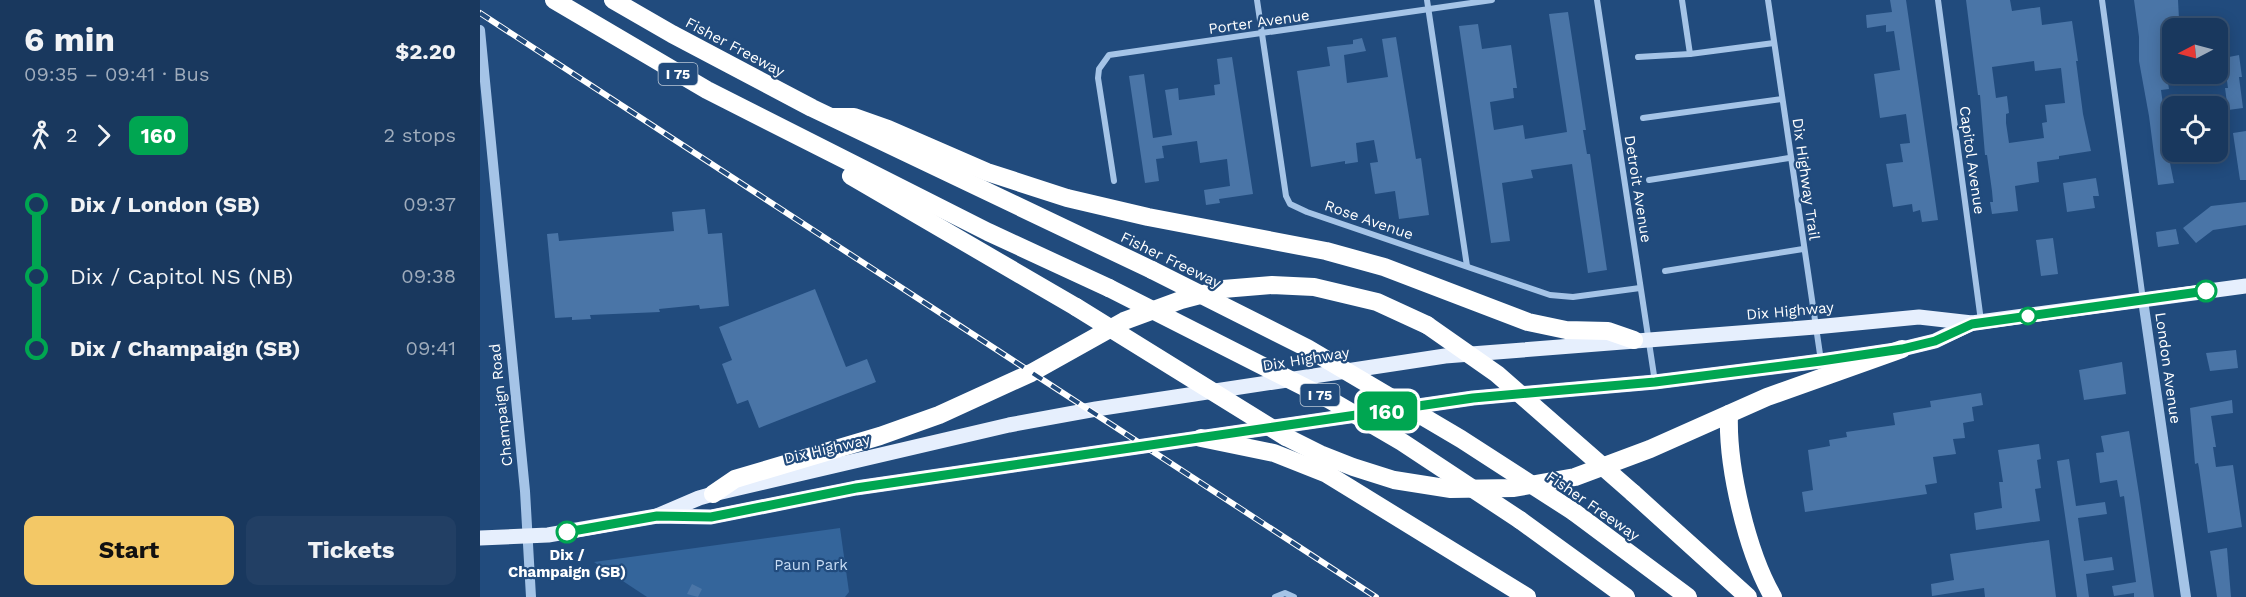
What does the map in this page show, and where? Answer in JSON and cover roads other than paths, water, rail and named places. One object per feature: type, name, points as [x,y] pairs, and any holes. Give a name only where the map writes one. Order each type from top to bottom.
[{"type":"highway","name":"I 75","points":[[554,0],[698,85],[988,232],[1109,288],[1330,400],[1402,442],[1520,520],[1626,597]]},
{"type":"highway","name":"Fisher Freeway","points":[[613,0],[672,34],[832,117],[1152,270],[1307,348],[1461,439],[1574,512],[1688,597]]},
{"type":"highway","points":[[832,117],[854,117],[888,129],[987,172],[1067,198],[1148,217],[1326,251],[1384,267],[1528,322],[1566,330],[1608,331],[1641,340]]},
{"type":"highway","points":[[806,140],[828,163],[1076,307],[1286,437],[1331,459],[1394,480],[1451,489],[1514,488],[1575,477],[1650,450],[1767,397],[1902,349]]},
{"type":"highway","points":[[713,494],[735,479],[880,436],[939,415],[1022,378],[1124,321],[1181,300],[1223,289],[1272,285],[1314,286],[1377,302],[1427,325],[1497,374],[1748,597]]},
{"type":"highway","points":[[1729,414],[1728,435],[1738,496],[1755,560],[1773,597]]},
{"type":"highway","points":[[1201,438],[1274,453],[1327,474],[1527,597]]},
{"type":"main road","name":"Dix Highway","points":[[657,516],[713,494],[974,433],[1096,409],[1445,356],[1815,327],[1919,316],[1977,323],[2246,286]]},
{"type":"main road","name":"Dix Highway","points":[[480,538],[526,537],[657,516],[711,517],[856,488],[1473,398],[1655,382],[1821,361],[1902,349],[1935,341],[1977,323]]},
{"type":"street","name":"Rose Avenue","points":[[1257,0],[1286,196],[1290,204],[1307,212],[1560,297],[1640,288]]},
{"type":"street","points":[[1427,0],[1467,266]]},
{"type":"street","name":"Porter Avenue","points":[[1114,181],[1098,78],[1100,69],[1109,55],[1492,0]]},
{"type":"street","name":"Detroit Avenue","points":[[1597,0],[1640,288],[1641,340],[1655,382]]},
{"type":"street","points":[[1682,0],[1690,54]]},
{"type":"street","name":"Dix Highway Trail","points":[[1768,0],[1821,361]]},
{"type":"street","name":"Capitol Avenue","points":[[1938,0],[1977,323]]},
{"type":"street","name":"London Avenue","points":[[2102,0],[2186,597]]},
{"type":"street","name":"Champaign Road","points":[[480,30],[484,119],[525,491],[531,597]]},
{"type":"street","points":[[1638,57],[1690,54],[1774,43]]},
{"type":"street","points":[[1643,118],[1782,99]]},
{"type":"street","points":[[1649,180],[1790,158]]},
{"type":"street","points":[[1665,272],[1803,249]]},
{"type":"street","points":[[1278,595],[1294,597]]},
{"type":"railway","points":[[480,13],[1376,597]]},
{"type":"place","name":"Dix / Champaign (SB)","points":[[567,532]]},
{"type":"park label","name":"Paun Park","points":[[811,565]]}]
